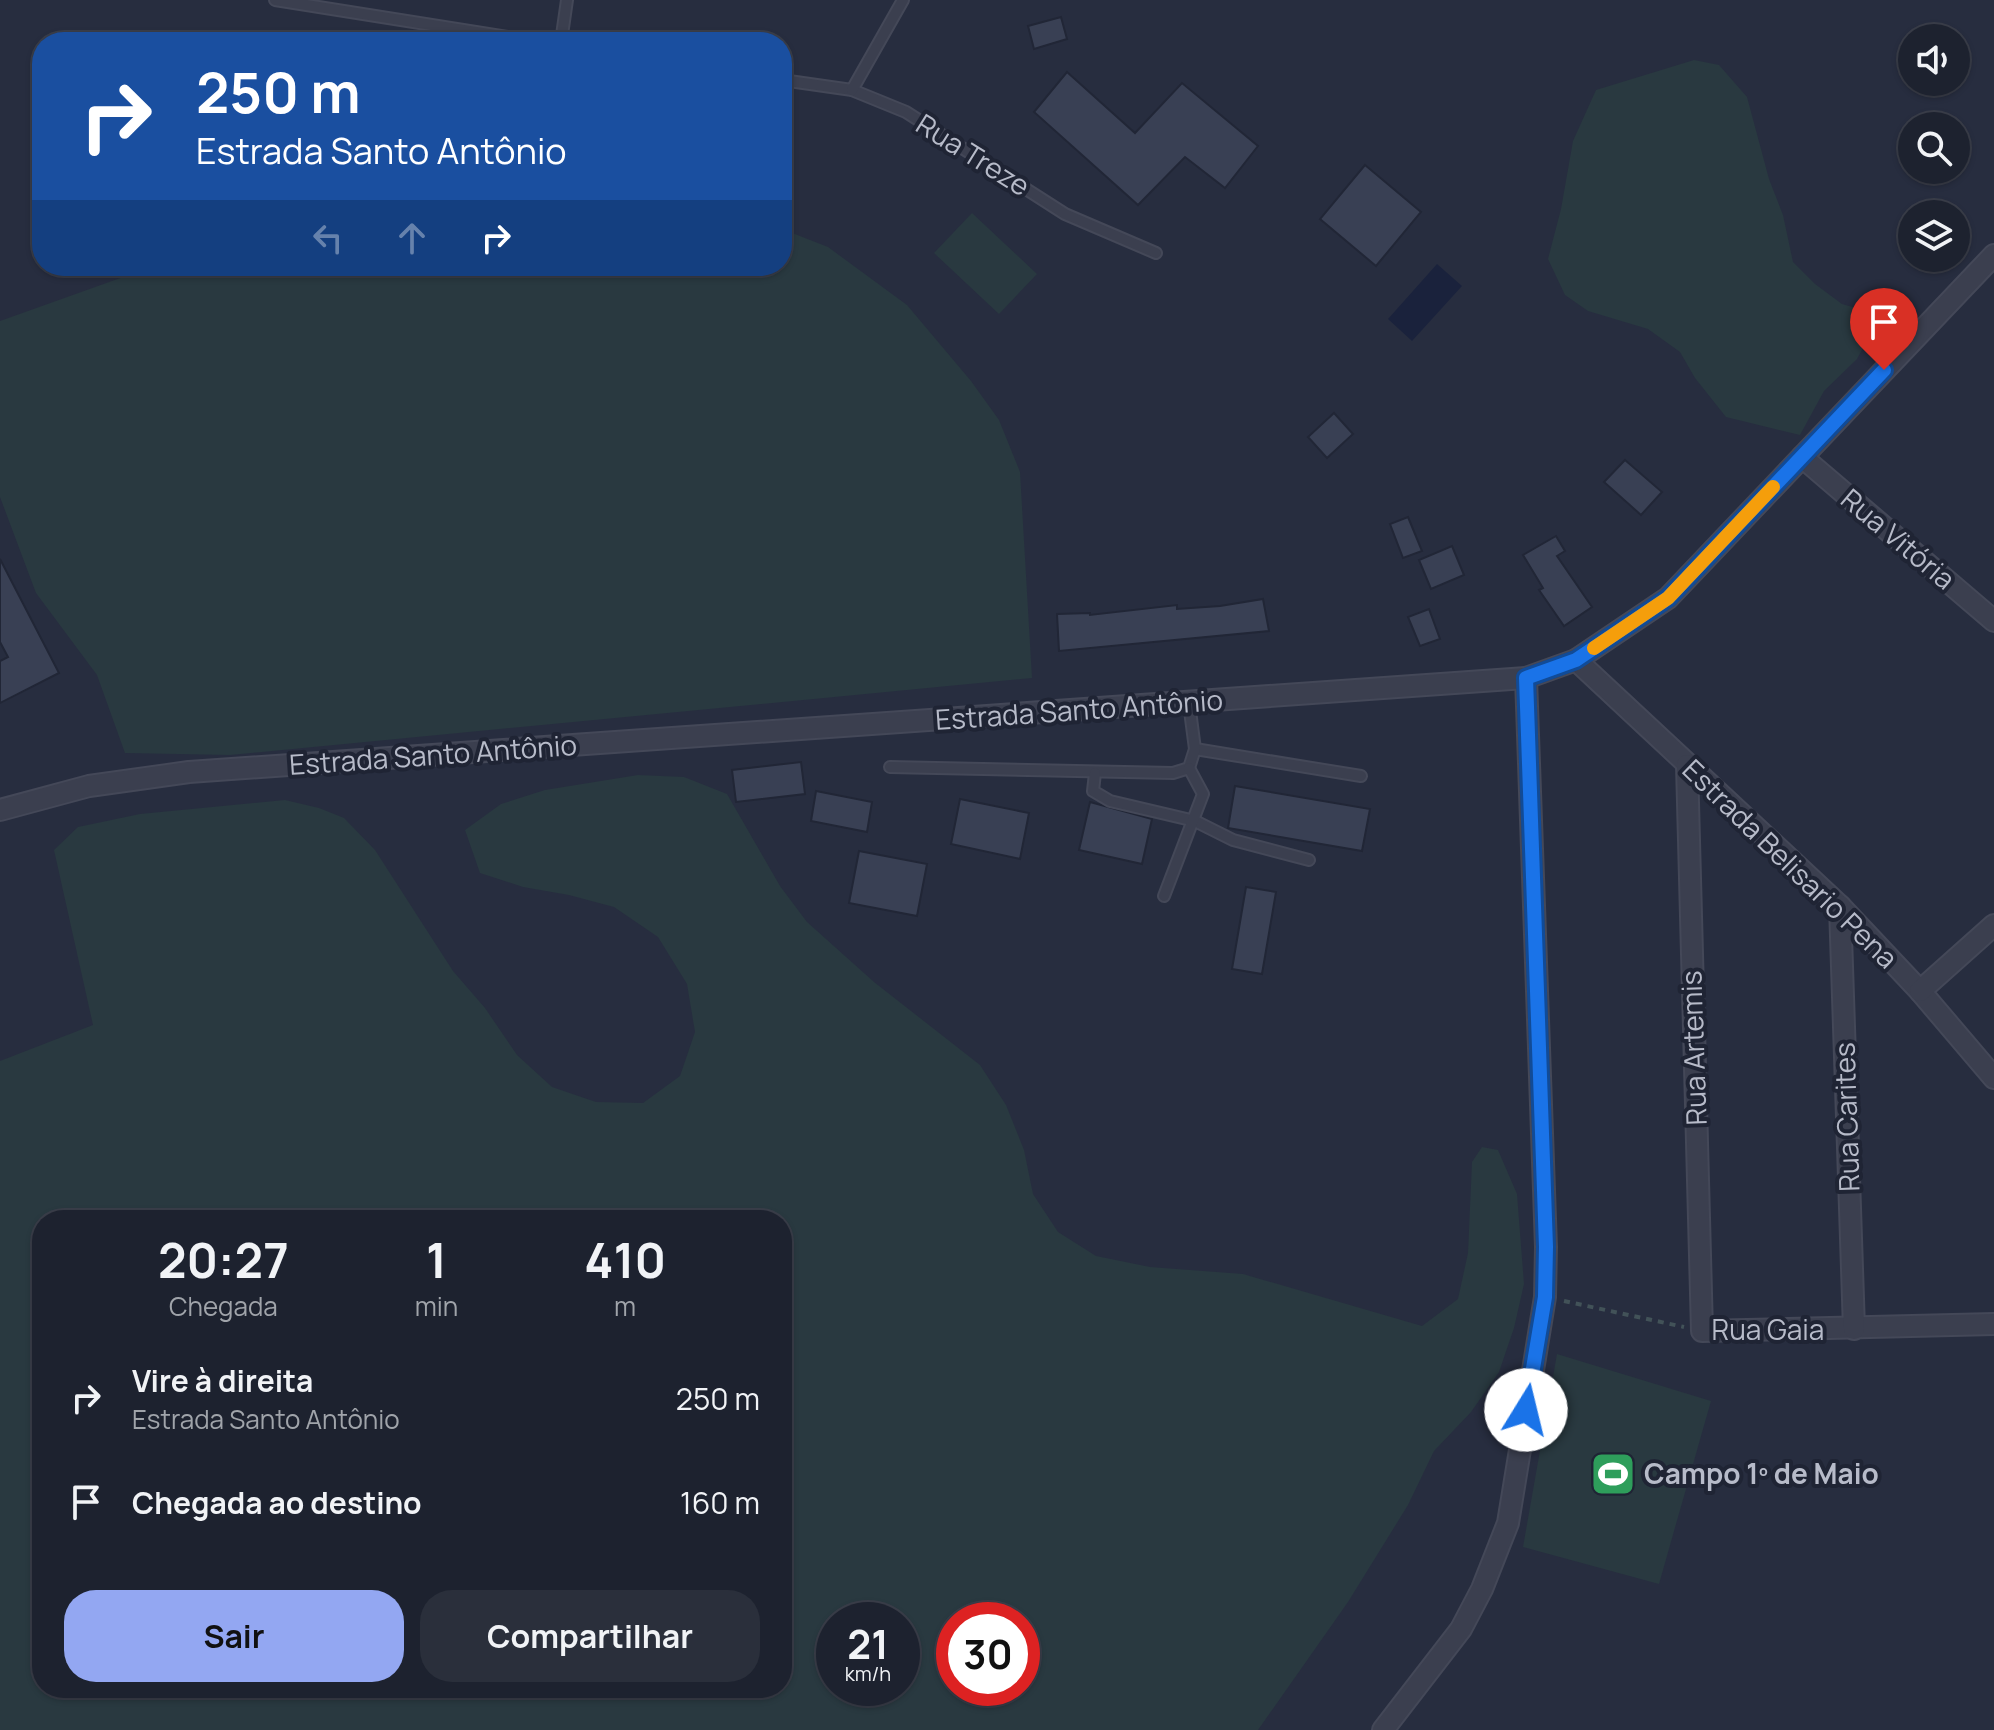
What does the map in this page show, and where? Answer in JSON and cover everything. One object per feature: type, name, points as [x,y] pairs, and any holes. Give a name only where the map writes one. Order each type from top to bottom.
[{"type":"street","name":"Estrada Santo Antônio","points":[[0,810],[89,786],[189,772],[1526,678],[1576,660],[1668,598],[1994,255]]},
{"type":"street","name":"Rua Vitória","points":[[1802,457],[1994,621]]},
{"type":"street","name":"Estrada Belisario Pena","points":[[1576,660],[1840,906],[1920,991],[1994,1078]]},
{"type":"street","points":[[1383,1730],[1461,1629],[1482,1589],[1508,1523],[1545,1297],[1546,1232],[1526,678]]},
{"type":"street","name":"Rua Artemis","points":[[1687,765],[1702,1331]]},
{"type":"street","name":"Rua Carites","points":[[1840,906],[1854,1329]]},
{"type":"street","points":[[1920,991],[1994,925]]},
{"type":"street","name":"Rua Gaia","points":[[1702,1331],[1994,1324]]},
{"type":"lane","points":[[275,0],[476,32]]},
{"type":"lane","points":[[562,32],[567,0]]},
{"type":"lane","points":[[852,90],[903,0]]},
{"type":"lane","name":"Rua Treze","points":[[792,81],[852,90],[906,112],[1065,214],[1156,253]]},
{"type":"lane","points":[[1164,896],[1203,794],[1189,768],[1195,749],[1189,703]]},
{"type":"lane","points":[[1195,749],[1361,776]]},
{"type":"lane","points":[[890,767],[1095,773],[1173,773],[1189,768]]},
{"type":"lane","points":[[1095,773],[1093,791],[1096,795],[1195,821],[1233,840],[1309,860]]},
{"type":"path","name":"Rua Gaia","points":[[1545,1297],[1702,1331]]},
{"type":"shaded area","points":[[1694,60],[1719,65],[1747,97],[1769,179],[1783,215],[1793,262],[1842,304],[1881,315],[1857,359],[1824,391],[1800,435],[1726,417],[1695,378],[1680,352],[1648,329],[1588,311],[1565,295],[1548,259],[1573,141],[1596,90]]},
{"type":"shaded area","points":[[972,213],[1037,274],[999,314],[934,253]]},
{"type":"shaded area","points":[[792,233],[828,247],[907,305],[971,381],[999,420],[1020,472],[1032,678],[230,755],[125,753],[97,675],[36,593],[0,497],[0,321],[126,276],[792,276]]},
{"type":"shaded area","points":[[638,775],[684,777],[727,794],[780,886],[807,922],[874,982],[980,1065],[1006,1105],[1024,1150],[1033,1194],[1058,1232],[1096,1256],[1150,1267],[1243,1274],[1422,1326],[1458,1299],[1468,1253],[1472,1162],[1482,1147],[1498,1150],[1517,1194],[1524,1284],[1514,1328],[1499,1372],[1471,1412],[1434,1451],[1408,1505],[1348,1602],[1258,1730],[0,1730],[0,1061],[93,1025],[54,850],[78,827],[140,814],[285,800],[319,808],[344,818],[375,850],[453,971],[485,1008],[517,1055],[552,1087],[596,1102],[643,1103],[680,1076],[695,1032],[687,984],[658,937],[614,907],[523,887],[480,873],[465,830],[501,804],[545,790]]},
{"type":"shaded area","name":"Campo 1º de Maio","points":[[1557,1354],[1711,1401],[1659,1584],[1523,1547]]},
{"type":"water","points":[[1437,264],[1462,286],[1412,341],[1388,319]]},
{"type":"building","points":[[1061,17],[1067,39],[1034,49],[1028,26]]},
{"type":"building","points":[[1067,72],[1135,133],[1182,83],[1258,146],[1225,188],[1185,157],[1138,205],[1034,112]]},
{"type":"building","points":[[1365,165],[1421,212],[1376,266],[1320,219]]},
{"type":"building","points":[[1334,413],[1353,434],[1327,458],[1308,437]]},
{"type":"building","points":[[1625,460],[1662,492],[1641,515],[1604,482]]},
{"type":"building","points":[[1408,517],[1422,551],[1403,558],[1390,524]]},
{"type":"building","points":[[1556,536],[1565,551],[1557,556],[1592,607],[1564,626],[1539,590],[1543,588],[1523,555]]},
{"type":"building","points":[[1452,546],[1464,575],[1431,589],[1419,560]]},
{"type":"building","points":[[0,559],[59,673],[0,703],[0,661],[8,657],[0,642]]},
{"type":"building","points":[[1263,599],[1269,631],[1059,651],[1057,614],[1090,615],[1177,605],[1177,609],[1220,606]]},
{"type":"building","points":[[1429,609],[1440,639],[1420,646],[1408,617]]},
{"type":"building","points":[[801,762],[805,794],[736,802],[732,770]]},
{"type":"building","points":[[1235,786],[1370,809],[1362,851],[1228,828]]},
{"type":"building","points":[[816,791],[872,802],[867,832],[811,821]]},
{"type":"building","points":[[960,799],[1029,813],[1020,859],[951,844]]},
{"type":"building","points":[[1090,802],[1152,819],[1142,864],[1079,850]]},
{"type":"building","points":[[859,851],[927,864],[917,916],[849,903]]},
{"type":"building","points":[[1246,887],[1276,892],[1262,974],[1232,969]]},
{"type":"slow traffic","points":[[1594,648],[1668,598],[1773,487]]},
{"type":"place","name":"Campo 1º de Maio","points":[[1613,1474]]},
{"type":"route","points":[[1526,1410],[1545,1297],[1546,1247],[1526,678],[1576,660],[1668,598],[1884,370]]}]
